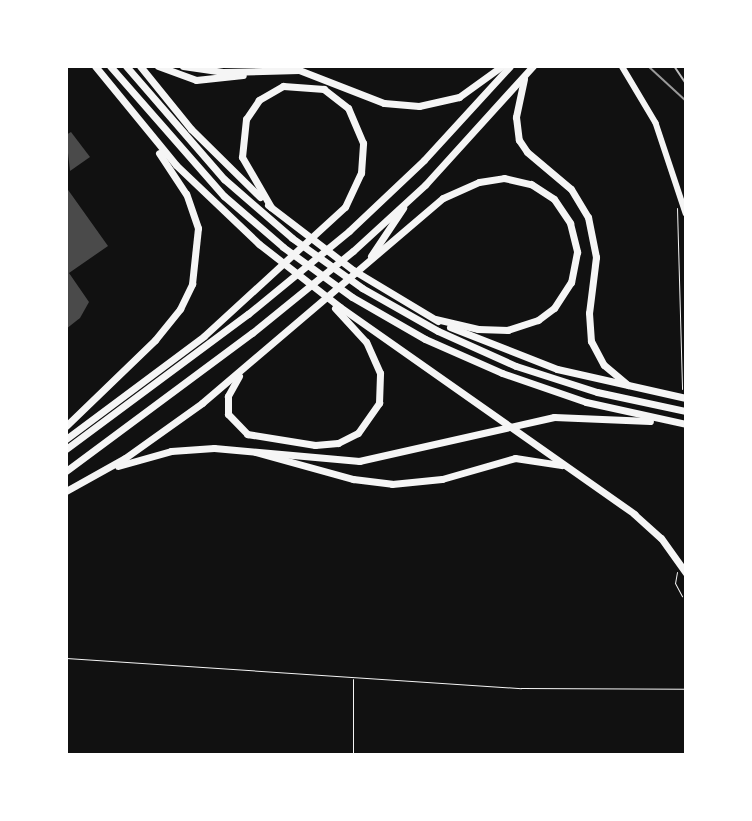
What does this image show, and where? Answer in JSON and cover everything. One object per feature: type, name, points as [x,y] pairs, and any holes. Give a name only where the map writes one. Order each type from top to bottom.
[{"type":"highway","points":[[66,426],[169,324],[188,296],[196,272],[195,217],[186,194],[144,130],[95,66]]},
{"type":"highway","points":[[110,66],[188,159],[283,247],[352,297],[425,339],[502,374],[586,402],[677,423]]},
{"type":"highway","points":[[126,66],[224,179],[292,238],[362,288],[438,331],[516,366],[597,392],[686,411]]},
{"type":"highway","points":[[140,66],[210,149],[271,208],[299,231],[370,281],[436,320],[534,361],[634,388],[686,398]]},
{"type":"highway","points":[[158,66],[206,80],[258,71]]},
{"type":"highway","points":[[184,66],[210,72],[299,70],[384,103],[419,106],[459,97],[502,66]]},
{"type":"highway","points":[[66,449],[248,314],[349,231],[424,160],[510,66]]},
{"type":"highway","points":[[66,471],[279,312],[407,202],[533,66]]},
{"type":"highway","points":[[525,76],[516,117],[519,140],[527,152],[571,189],[588,217],[596,257],[589,312],[591,341],[604,365],[634,388]]},
{"type":"highway","points":[[66,439],[204,336],[345,207],[359,181],[363,142],[348,108],[324,89],[283,86],[259,100],[246,119],[242,156],[271,208]]},
{"type":"highway","points":[[144,130],[196,187],[272,255],[338,309],[642,520],[676,558],[686,573]]},
{"type":"highway","points":[[66,491],[105,469],[179,421],[245,368],[443,198],[471,184],[512,179],[531,184],[554,199],[570,223],[577,252],[571,282],[554,308],[538,320],[508,330],[478,329],[436,320]]},
{"type":"highway","points":[[364,265],[407,202]]},
{"type":"highway","points":[[245,368],[228,396],[228,414],[240,430],[257,437],[315,445],[352,437],[373,416],[381,381],[371,349],[338,309]]},
{"type":"highway","points":[[105,469],[178,450],[250,450],[360,461],[407,453],[488,428],[522,421],[579,416],[686,424]]},
{"type":"highway","points":[[250,450],[353,479],[392,484],[442,479],[515,458],[566,466]]},
{"type":"main road","points":[[622,66],[656,123],[686,213]]},
{"type":"lane","points":[[674,66],[686,84]]},
{"type":"path","points":[[675,200],[682,249],[682,390]]},
{"type":"path","points":[[685,434],[686,442]]},
{"type":"path","points":[[676,574],[682,596]]},
{"type":"path","points":[[66,658],[520,688],[686,689]]},
{"type":"path","points":[[353,678],[353,755]]},
{"type":"building","points":[[71,132],[90,157],[70,171],[66,135]]},
{"type":"building","points":[[66,187],[108,246],[69,273],[89,302],[80,318],[66,329]]},
{"type":"railway","points":[[648,66],[686,101]]}]
